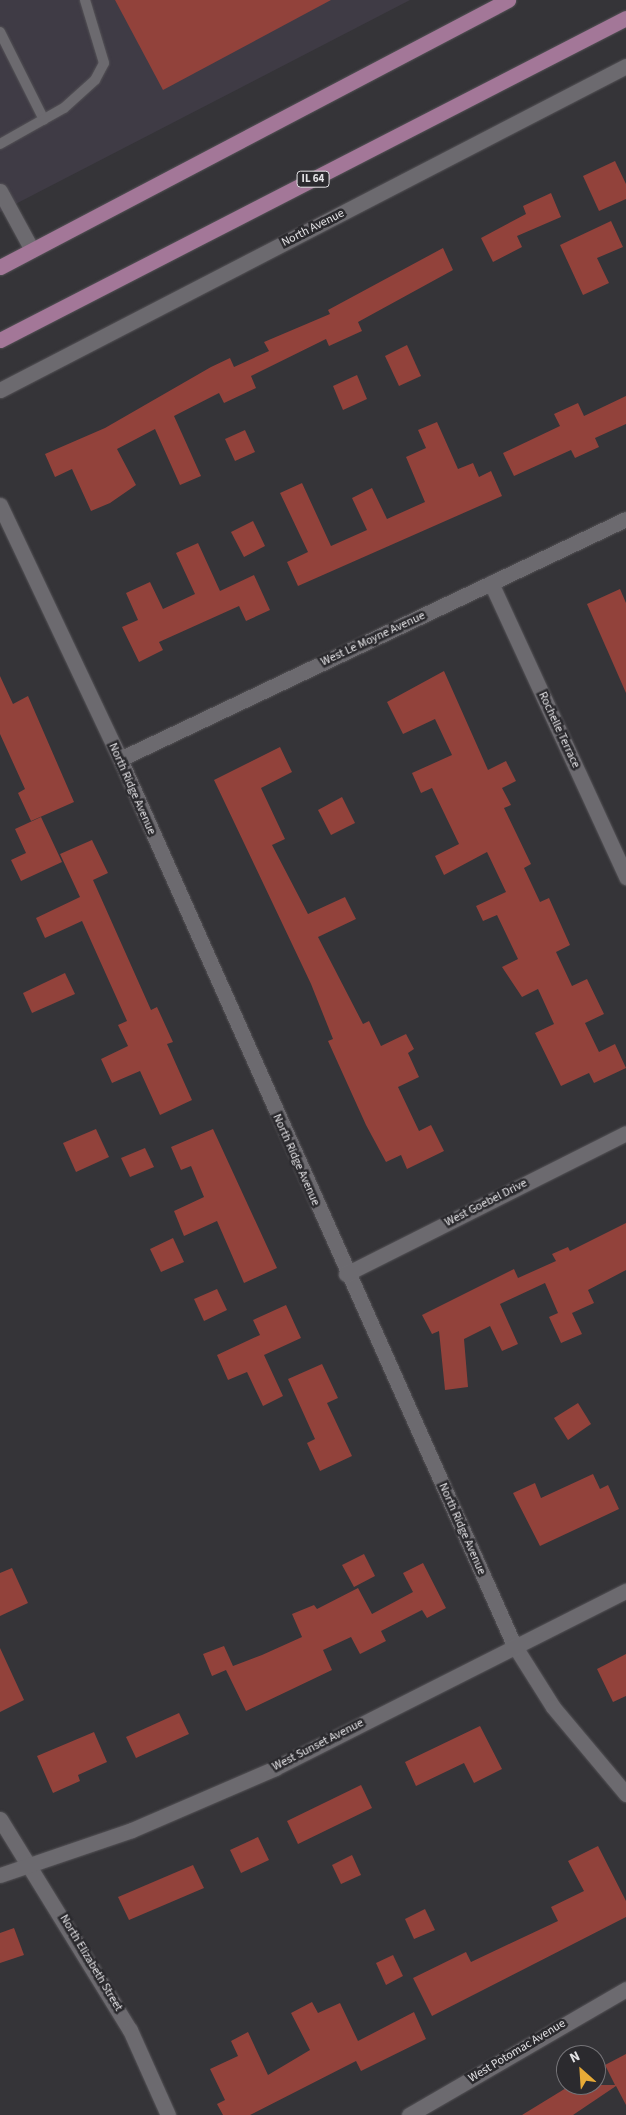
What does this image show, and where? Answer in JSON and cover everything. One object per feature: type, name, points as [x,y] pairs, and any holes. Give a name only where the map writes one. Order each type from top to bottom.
[{"type":"main road","points":[[0,267],[508,0]]},
{"type":"main road","name":"IL 64","points":[[0,340],[626,18]]},
{"type":"street","name":"North Avenue","points":[[0,390],[626,66]]},
{"type":"street","points":[[0,191],[32,250]]},
{"type":"street","name":"North Ridge Avenue","points":[[0,505],[120,760],[346,1274],[514,1645],[553,1707],[626,1794]]},
{"type":"street","name":"West Le Moyne Avenue","points":[[120,760],[626,519]]},
{"type":"street","name":"Rochelle Terrace","points":[[491,583],[626,876]]},
{"type":"street","name":"West Goebel Drive","points":[[346,1274],[626,1133]]},
{"type":"street","name":"West Sunset Avenue","points":[[0,1875],[32,1866],[132,1830],[275,1768],[514,1645],[626,1592]]},
{"type":"street","name":"North Elizabeth Street","points":[[0,1819],[32,1866],[130,2030],[168,2115]]},
{"type":"street","name":"West Potomac Avenue","points":[[409,2115],[626,1989]]},
{"type":"lane","points":[[0,144],[64,108],[95,80],[104,62],[85,0]]},
{"type":"lane","points":[[0,32],[44,120]]},
{"type":"shaded area","points":[[0,0],[410,0],[0,212]]},
{"type":"building","points":[[115,0],[331,0],[163,90]]},
{"type":"building","points":[[615,161],[626,184],[626,199],[599,211],[583,176]]},
{"type":"building","points":[[551,193],[561,217],[517,236],[522,247],[493,262],[481,238],[526,214],[523,206]]},
{"type":"building","points":[[611,221],[623,247],[597,258],[609,283],[583,295],[560,245]]},
{"type":"building","points":[[443,248],[453,270],[358,322],[362,331],[329,346],[326,339],[251,376],[256,388],[224,403],[219,393],[174,416],[201,476],[180,485],[155,429],[117,449],[136,485],[110,503],[91,511],[72,469],[55,477],[45,454],[105,428],[230,358],[234,367],[269,351],[264,342],[330,314],[328,310]]},
{"type":"building","points":[[407,345],[421,376],[399,386],[385,356]]},
{"type":"building","points":[[357,375],[367,399],[343,410],[333,386]]},
{"type":"building","points":[[626,396],[626,424],[595,438],[599,447],[575,458],[571,450],[514,476],[503,453],[560,426],[554,414],[578,403],[584,416]]},
{"type":"building","points":[[437,422],[458,469],[473,463],[479,477],[491,471],[502,496],[298,586],[287,562],[308,552],[280,493],[302,483],[331,546],[367,530],[352,498],[372,488],[387,519],[425,502],[406,457],[426,448],[418,430]]},
{"type":"building","points":[[245,430],[255,452],[235,461],[225,439]]},
{"type":"building","points":[[253,521],[265,546],[244,557],[231,532]]},
{"type":"building","points":[[198,543],[220,591],[254,575],[270,610],[246,621],[239,606],[159,642],[163,650],[139,662],[122,627],[138,620],[126,593],[150,582],[163,609],[195,594],[176,553]]},
{"type":"building","points":[[620,589],[626,603],[626,693],[587,604]]},
{"type":"building","points":[[444,671],[488,770],[506,761],[516,781],[502,788],[511,805],[504,808],[531,864],[524,868],[540,902],[549,898],[570,945],[556,952],[572,986],[587,979],[604,1014],[585,1023],[599,1052],[615,1044],[626,1068],[594,1083],[589,1073],[561,1086],[535,1033],[554,1024],[538,989],[522,997],[502,967],[518,959],[497,915],[483,921],[476,906],[506,892],[487,852],[444,875],[435,856],[459,844],[432,788],[421,793],[412,773],[452,755],[435,719],[403,734],[387,702]]},
{"type":"building","points":[[0,676],[13,704],[28,696],[74,802],[31,821],[18,793],[25,789],[0,734]]},
{"type":"building","points":[[280,747],[292,772],[261,788],[285,839],[272,845],[308,914],[345,897],[356,919],[318,937],[363,1024],[369,1021],[381,1046],[406,1034],[414,1049],[408,1053],[419,1077],[398,1087],[419,1131],[431,1125],[444,1151],[407,1169],[401,1155],[386,1162],[366,1125],[328,1041],[333,1039],[311,984],[214,780]]},
{"type":"building","points":[[342,797],[355,823],[331,835],[318,810]]},
{"type":"building","points":[[41,817],[62,862],[21,881],[11,860],[26,853],[15,829]]},
{"type":"building","points":[[92,840],[108,873],[93,880],[151,1010],[157,1007],[173,1042],[167,1044],[192,1100],[160,1115],[140,1071],[112,1083],[101,1059],[128,1046],[118,1025],[127,1021],[82,921],[45,938],[36,918],[80,897],[60,854]]},
{"type":"building","points":[[65,973],[75,994],[32,1013],[23,993]]},
{"type":"building","points":[[96,1129],[109,1157],[76,1172],[63,1143]]},
{"type":"building","points":[[213,1129],[277,1268],[244,1283],[217,1221],[184,1236],[174,1211],[204,1197],[191,1166],[181,1170],[171,1147]]},
{"type":"building","points":[[145,1148],[154,1167],[130,1177],[121,1158]]},
{"type":"building","points":[[626,1223],[626,1270],[588,1290],[594,1303],[572,1313],[582,1334],[561,1343],[549,1317],[558,1313],[545,1283],[500,1304],[518,1344],[502,1351],[490,1326],[464,1339],[468,1387],[445,1390],[439,1331],[432,1334],[422,1315],[514,1269],[518,1278],[556,1261],[552,1254],[568,1247],[570,1251]]},
{"type":"building","points":[[173,1238],[184,1262],[161,1272],[150,1249]]},
{"type":"building","points":[[217,1289],[227,1310],[204,1321],[194,1299]]},
{"type":"building","points":[[286,1305],[301,1338],[264,1355],[283,1396],[263,1406],[247,1372],[228,1380],[217,1355],[260,1335],[253,1320]]},
{"type":"building","points":[[322,1364],[338,1398],[327,1403],[352,1456],[320,1471],[307,1443],[315,1439],[288,1379]]},
{"type":"building","points":[[578,1403],[591,1424],[568,1440],[554,1418]]},
{"type":"building","points":[[593,1474],[600,1489],[608,1485],[619,1509],[540,1546],[513,1493],[535,1483],[541,1498]]},
{"type":"building","points":[[364,1554],[375,1576],[354,1587],[342,1565]]},
{"type":"building","points":[[423,1563],[446,1608],[427,1618],[422,1610],[381,1631],[386,1641],[360,1654],[351,1637],[323,1650],[332,1670],[246,1711],[226,1670],[212,1676],[203,1654],[224,1646],[233,1666],[262,1655],[302,1637],[292,1614],[314,1605],[317,1609],[358,1588],[372,1614],[413,1592],[403,1573]]},
{"type":"building","points":[[12,1568],[28,1603],[0,1616],[0,1573]]},
{"type":"building","points":[[0,1648],[24,1700],[0,1712]]},
{"type":"building","points":[[626,1654],[626,1696],[613,1702],[597,1669]]},
{"type":"building","points":[[179,1713],[189,1734],[136,1758],[126,1737]]},
{"type":"building","points":[[480,1726],[502,1769],[474,1783],[464,1763],[416,1786],[405,1762]]},
{"type":"building","points":[[94,1732],[107,1762],[78,1775],[80,1781],[53,1793],[37,1756]]},
{"type":"building","points":[[361,1785],[372,1808],[298,1844],[287,1821]]},
{"type":"building","points":[[258,1837],[269,1860],[241,1873],[230,1850]]},
{"type":"building","points":[[598,1846],[626,1901],[626,1917],[432,2016],[413,1978],[466,1952],[471,1962],[558,1921],[551,1907],[584,1891],[568,1861]]},
{"type":"building","points":[[352,1855],[361,1875],[341,1884],[332,1865]]},
{"type":"building","points":[[193,1865],[204,1888],[129,1920],[118,1897]]},
{"type":"building","points":[[425,1909],[435,1930],[414,1939],[405,1919]]},
{"type":"building","points":[[14,1928],[24,1955],[0,1963],[0,1933]]},
{"type":"building","points":[[393,1955],[403,1976],[386,1985],[376,1963]]},
{"type":"building","points":[[312,2002],[318,2013],[340,2003],[358,2041],[414,2012],[426,2039],[361,2071],[356,2061],[250,2115],[223,2115],[217,2104],[225,2100],[210,2069],[238,2056],[231,2041],[248,2032],[268,2075],[310,2050],[291,2013]]},
{"type":"building","points":[[626,2054],[626,2105],[616,2086],[606,2093],[606,2085],[615,2085],[606,2064]]},
{"type":"building","points":[[556,2094],[603,2095],[573,2115],[522,2115]]}]
